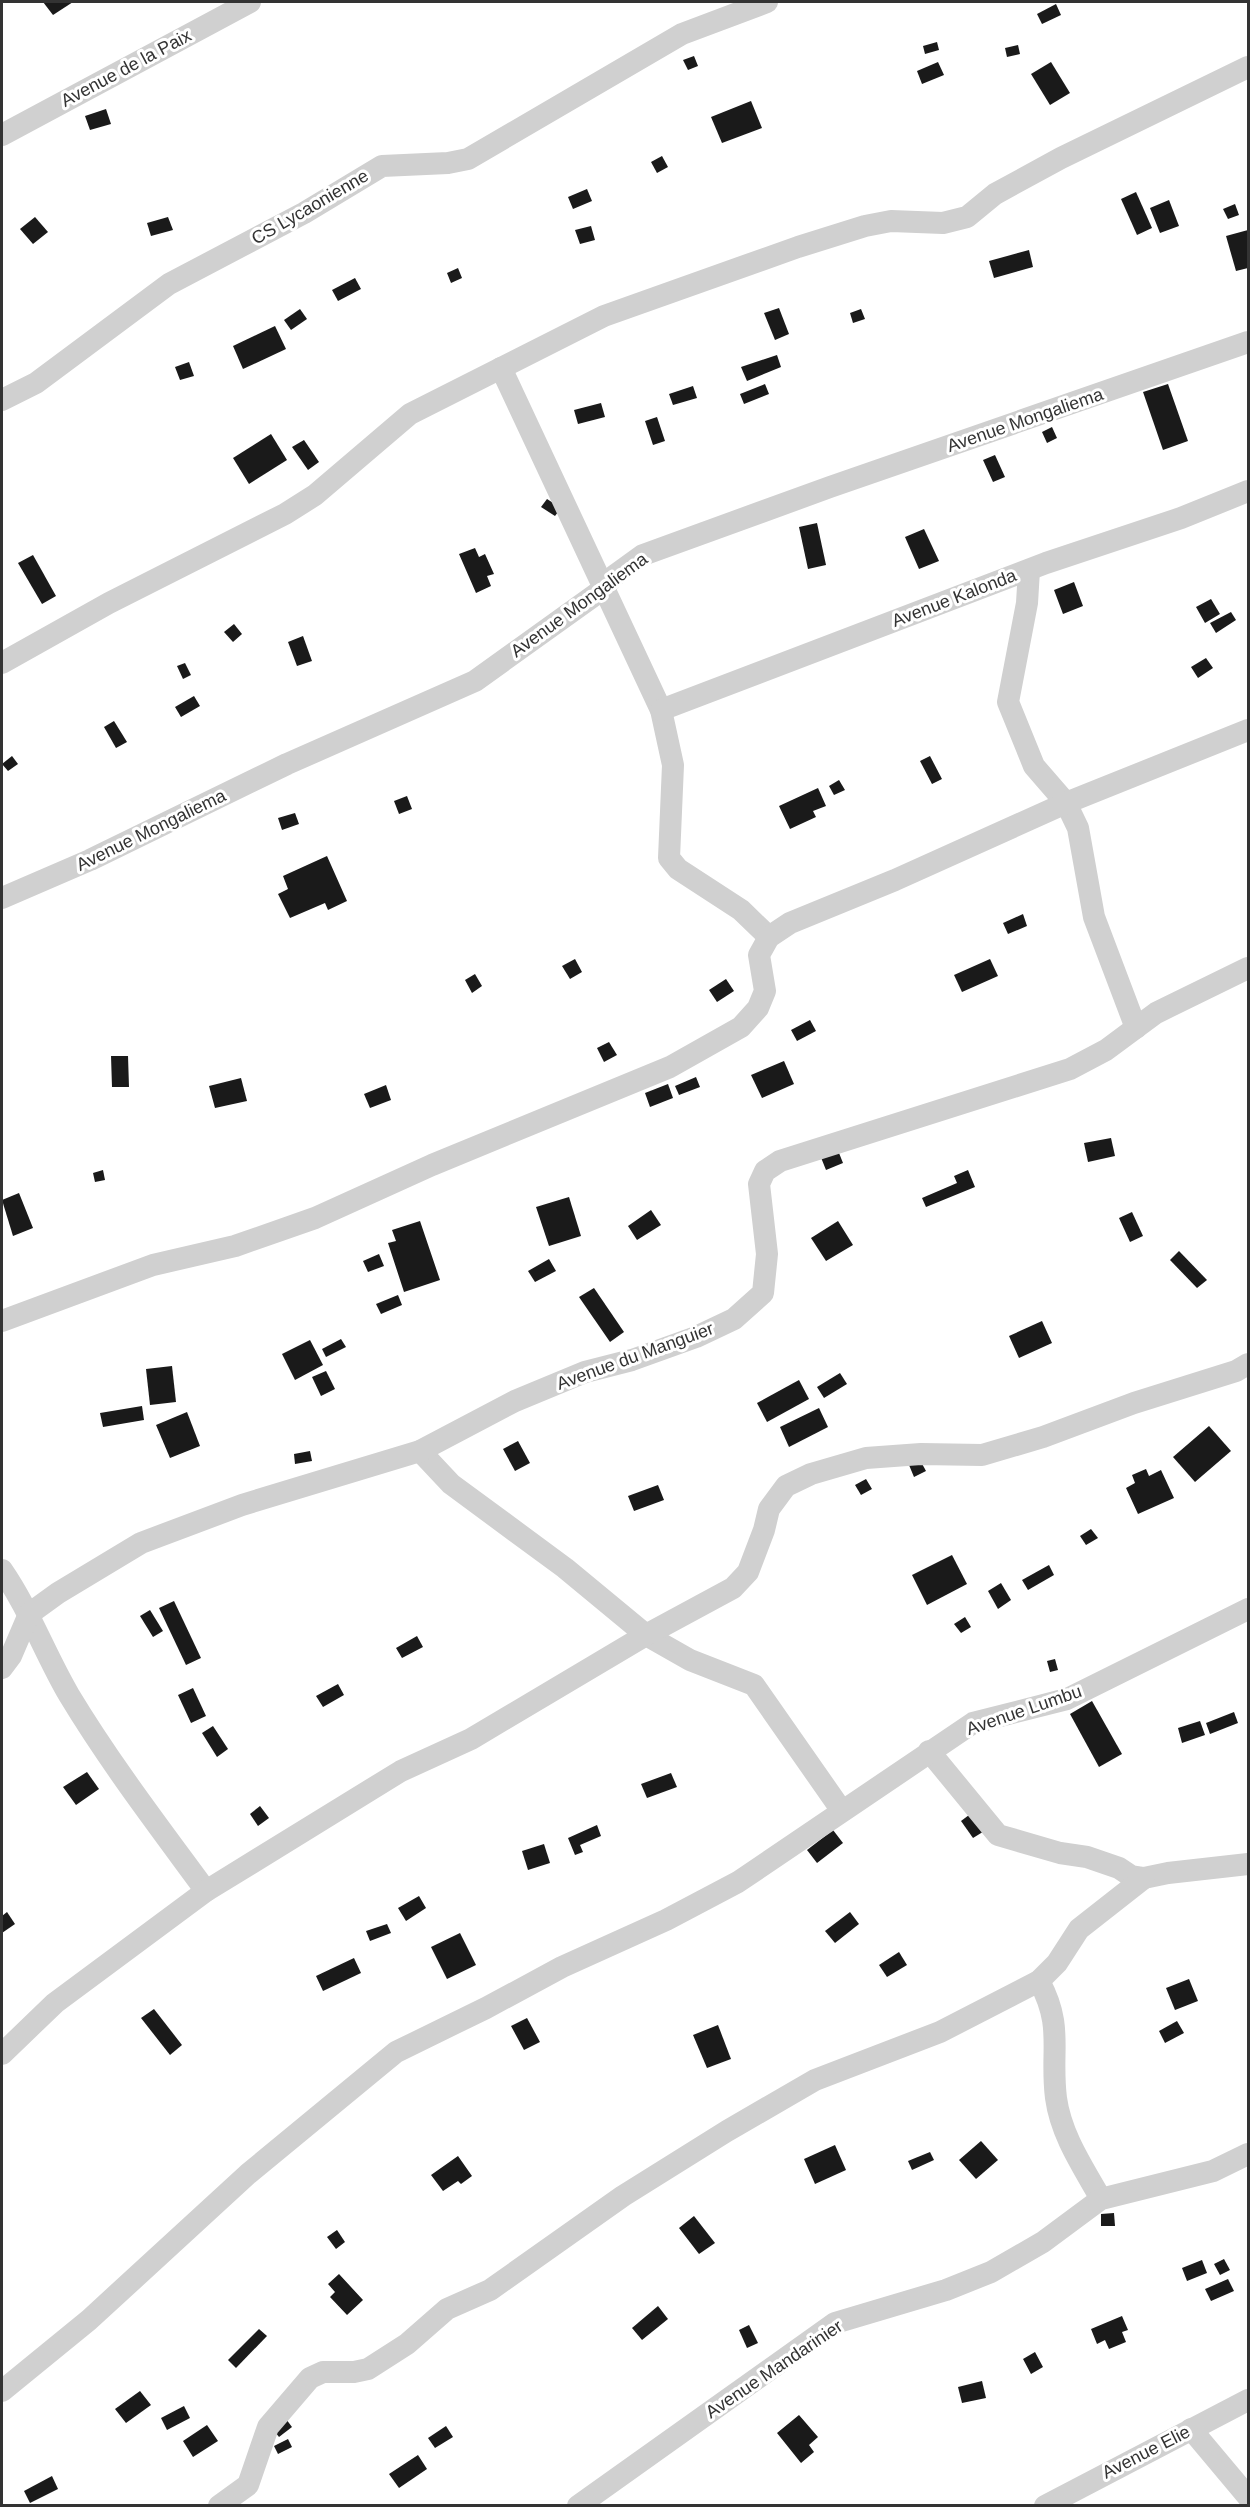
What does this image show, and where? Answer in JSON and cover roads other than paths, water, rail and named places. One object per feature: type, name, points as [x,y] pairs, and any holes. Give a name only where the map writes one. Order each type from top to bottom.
[{"type":"street","name":"Avenue de la Paix","points":[[2,135],[250,2]]},
{"type":"street","name":"CS Lycaonienne","points":[[2,400],[36,383],[169,284],[304,213],[382,166],[448,163],[468,159],[682,34],[767,2]]},
{"type":"street","points":[[2,663],[109,603],[285,514],[315,495],[410,414],[604,316],[798,247],[891,221],[943,223],[967,217],[995,194],[1060,158],[1248,67]]},
{"type":"street","name":"Avenue Mongaliema","points":[[2,898],[90,860],[287,764],[475,681],[643,555],[830,487],[1248,342]]},
{"type":"street","points":[[501,368],[661,710],[673,765],[669,858],[678,869],[741,910],[769,937]]},
{"type":"street","name":"Avenue Kalonda","points":[[661,710],[1029,570],[1181,518],[1248,491]]},
{"type":"street","points":[[1029,570],[1027,603],[1008,702],[1034,766],[1066,803],[1078,828],[1094,917],[1136,1028]]},
{"type":"street","points":[[2,1321],[153,1265],[235,1246],[315,1218],[432,1165],[670,1067],[741,1027],[758,1008],[765,991],[759,955],[769,937],[790,923],[895,880],[1066,803],[1248,730]]},
{"type":"street","name":"Avenue du Manguier","points":[[29,1614],[58,1593],[141,1543],[242,1505],[420,1451],[515,1401],[585,1372],[632,1360],[696,1337],[734,1319],[763,1293],[767,1254],[759,1184],[765,1171],[780,1161],[1070,1069],[1106,1050],[1156,1013],[1248,969]]},
{"type":"street","points":[[2,2054],[55,2003],[206,1891],[401,1771],[471,1739],[646,1635],[733,1588],[748,1572],[762,1539],[769,1509],[786,1486],[811,1474],[866,1458],[921,1454],[982,1455],[1044,1437],[1134,1404],[1236,1371],[1248,1364]]},
{"type":"street","points":[[420,1451],[451,1484],[564,1568],[646,1635],[690,1660],[754,1684],[842,1811]]},
{"type":"street","points":[[2,1570],[29,1614],[69,1694],[123,1777],[206,1891]]},
{"type":"street","name":"Avenue Lumbu","points":[[2,2391],[89,2320],[248,2174],[396,2052],[486,2008],[562,1967],[666,1920],[728,1887],[973,1723],[1067,1699],[1248,1609]]},
{"type":"street","points":[[2,1668],[11,1656],[29,1614]]},
{"type":"street","points":[[929,1751],[998,1835],[1060,1853],[1088,1857],[1119,1868],[1131,1876],[1144,1878],[1248,1864]]},
{"type":"street","points":[[219,2505],[248,2485],[268,2427],[310,2378],[323,2372],[354,2372],[369,2369],[407,2344],[447,2309],[490,2290],[623,2196],[727,2130],[815,2080],[940,2032],[1039,1981],[1057,1963],[1079,1929],[1144,1878]]},
{"type":"street","points":[[1039,1981],[1054,2015],[1056,2098],[1063,2129],[1101,2199]]},
{"type":"street","name":"Avenue Mandarinier","points":[[578,2505],[836,2323],[946,2290],[992,2272],[1043,2242],[1101,2199],[1213,2171],[1248,2154]]},
{"type":"street","name":"Avenue Elie","points":[[1045,2505],[1248,2400]]},
{"type":"street","points":[[1191,2428],[1248,2497]]}]
